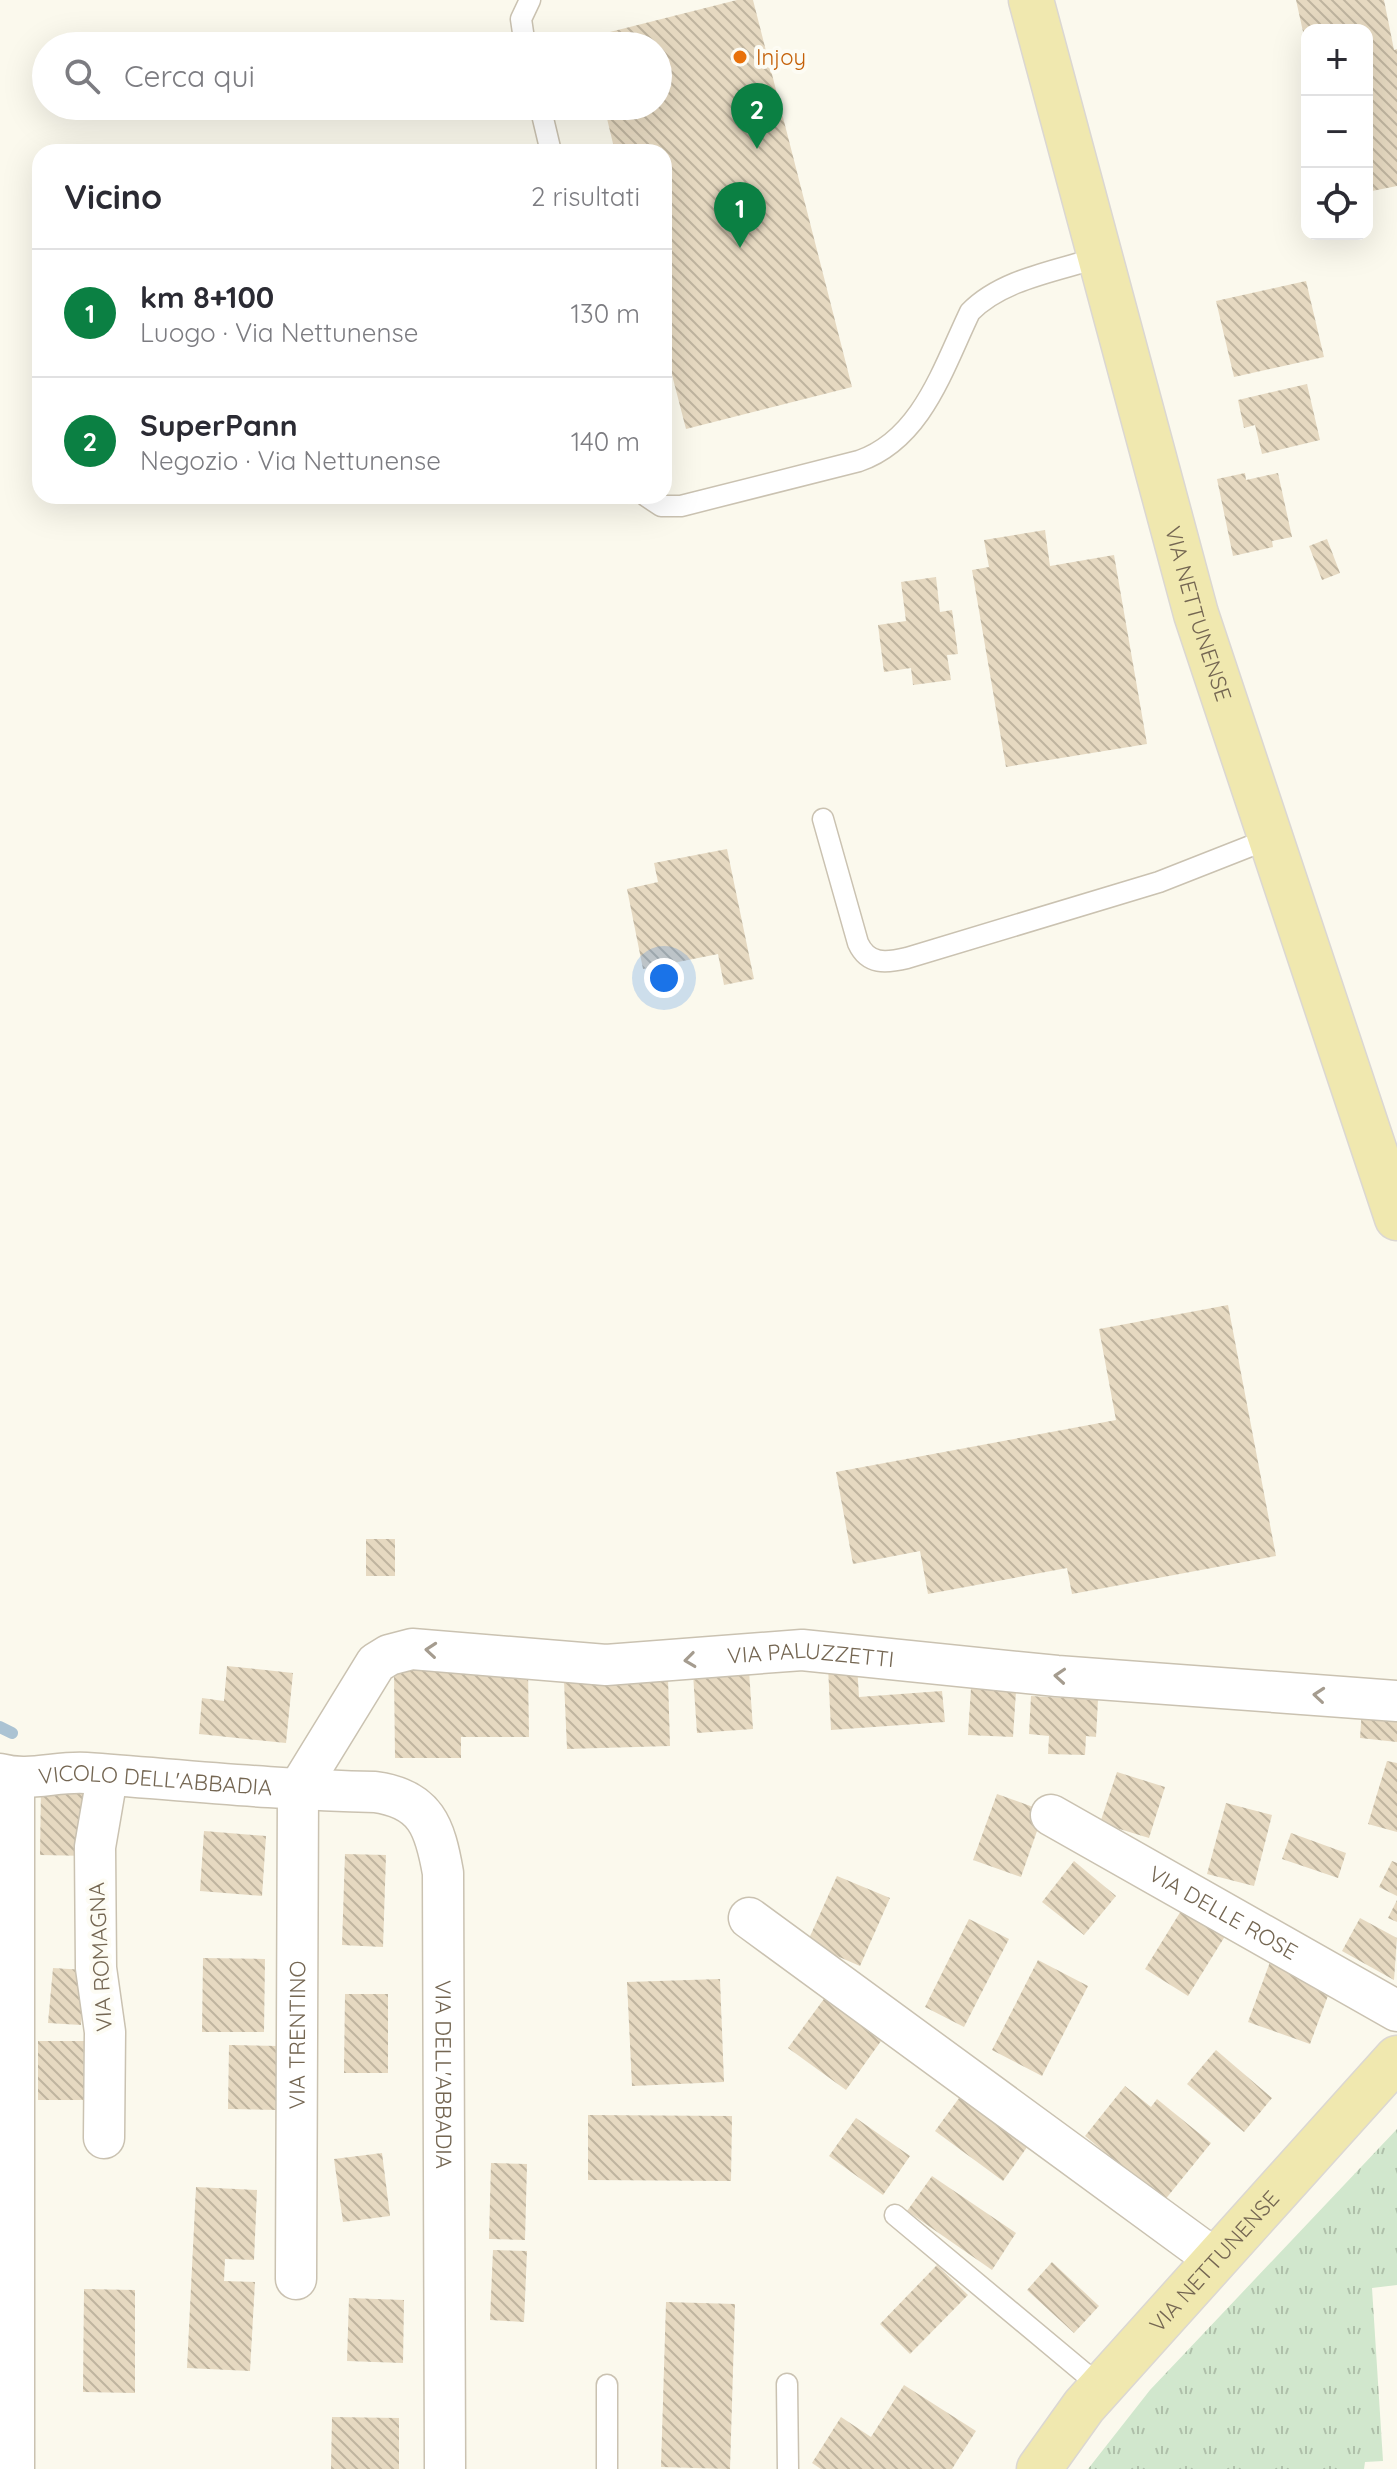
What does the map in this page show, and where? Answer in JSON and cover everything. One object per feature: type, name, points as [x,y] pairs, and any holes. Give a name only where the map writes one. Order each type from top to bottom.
[{"type":"main road","name":"VIA NETTUNENSE","points":[[1031,0],[1196,614],[1397,1218]]},
{"type":"main road","name":"VIA NETTUNENSE","points":[[1039,2469],[1101,2387],[1397,2058]]},
{"type":"street","name":"VIA PALUZZETTI","points":[[298,1790],[376,1663],[389,1655],[412,1649],[606,1665],[802,1650],[1057,1676],[1397,1701]]},
{"type":"street","name":"VICOLO DELL'ABBADIA","points":[[14,2469],[7,1776],[84,1773],[298,1790]]},
{"type":"street","name":"VIA ROMAGNA","points":[[104,2138],[105,2032],[96,1968],[95,1847],[107,1777]]},
{"type":"street","name":"VIA TRENTINO","points":[[296,2279],[298,1790]]},
{"type":"street","name":"VIA DELL'ABBADIA","points":[[298,1790],[375,1792],[401,1798],[424,1816],[440,1857],[445,2469]]},
{"type":"street","name":"VIA DELLE ROSE","points":[[1051,1815],[1397,2011]]},
{"type":"street","points":[[749,1918],[1216,2260]]},
{"type":"lane","points":[[523,32],[521,19],[530,0]]},
{"type":"lane","points":[[543,120],[549,144]]},
{"type":"lane","points":[[658,504],[681,506],[859,461],[881,451],[904,434],[919,414],[970,312],[980,302],[1004,288],[1100,257]]},
{"type":"lane","points":[[823,819],[858,943],[866,956],[881,962],[907,958],[1159,882],[1271,838]]},
{"type":"lane","points":[[895,2215],[1101,2387]]},
{"type":"lane","points":[[787,2384],[788,2469]]},
{"type":"lane","points":[[607,2385],[607,2469]]},
{"type":"green space","points":[[1397,2129],[1397,2285],[1372,2288],[1383,2461],[1365,2462],[1364,2469],[1088,2469],[1150,2390]]},
{"type":"building","points":[[737,0],[753,0],[852,387],[686,429],[672,375],[672,144],[613,144],[607,120],[672,120],[672,32],[610,32]]},
{"type":"building","points":[[1296,0],[1384,0],[1394,50],[1397,49],[1397,186],[1373,191],[1373,24],[1301,24]]},
{"type":"building","points":[[1306,281],[1324,357],[1234,377],[1216,301]]},
{"type":"building","points":[[1307,384],[1320,440],[1262,454],[1255,425],[1244,428],[1238,400]]},
{"type":"building","points":[[1245,473],[1246,480],[1278,473],[1292,537],[1272,541],[1273,547],[1233,556],[1217,479]]},
{"type":"building","points":[[1045,530],[1050,566],[1114,555],[1147,744],[1006,767],[972,570],[989,567],[984,540]]},
{"type":"building","points":[[1327,539],[1340,573],[1322,580],[1309,546]]},
{"type":"building","points":[[936,577],[940,612],[952,610],[958,654],[947,655],[951,680],[913,685],[911,668],[884,672],[878,625],[906,621],[901,582]]},
{"type":"building","points":[[727,849],[754,979],[724,985],[718,954],[643,969],[627,889],[658,882],[654,863]]},
{"type":"building","points":[[1228,1305],[1276,1556],[1072,1594],[1067,1568],[928,1594],[920,1551],[853,1564],[836,1472],[1116,1420],[1099,1329]]},
{"type":"building","points":[[366,1539],[395,1539],[395,1576],[366,1576]]},
{"type":"building","points":[[857,1665],[859,1697],[942,1691],[945,1722],[831,1730],[828,1666]]},
{"type":"building","points":[[227,1666],[293,1673],[286,1743],[199,1734],[202,1698],[224,1701]]},
{"type":"building","points":[[528,1670],[529,1737],[461,1737],[461,1758],[395,1758],[394,1671]]},
{"type":"building","points":[[749,1671],[753,1729],[697,1733],[693,1674]]},
{"type":"building","points":[[668,1678],[670,1746],[567,1749],[564,1681]]},
{"type":"building","points":[[971,1688],[1016,1691],[1013,1737],[968,1735]]},
{"type":"building","points":[[1031,1696],[1098,1700],[1096,1737],[1086,1736],[1085,1755],[1048,1754],[1049,1736],[1029,1734]]},
{"type":"building","points":[[1362,1709],[1397,1712],[1397,1742],[1360,1738]]},
{"type":"building","points":[[1387,1761],[1397,1763],[1397,1832],[1368,1824]]},
{"type":"building","points":[[1117,1772],[1165,1787],[1149,1838],[1100,1823]]},
{"type":"building","points":[[41,1787],[90,1788],[89,1856],[40,1855]]},
{"type":"building","points":[[997,1794],[1044,1811],[1021,1877],[973,1860]]},
{"type":"building","points":[[1226,1803],[1272,1815],[1254,1886],[1207,1874]]},
{"type":"building","points":[[204,1831],[266,1836],[262,1896],[200,1891]]},
{"type":"building","points":[[1291,1833],[1346,1853],[1338,1878],[1282,1859]]},
{"type":"building","points":[[345,1854],[386,1855],[383,1947],[342,1945]]},
{"type":"building","points":[[1074,1861],[1116,1896],[1084,1935],[1042,1902]]},
{"type":"building","points":[[1392,1861],[1397,1863],[1397,1896],[1379,1887]]},
{"type":"building","points":[[837,1876],[890,1898],[860,1966],[807,1943]]},
{"type":"building","points":[[1397,1900],[1397,1922],[1388,1918]]},
{"type":"building","points":[[1184,1906],[1227,1933],[1188,1996],[1145,1969]]},
{"type":"building","points":[[1360,1918],[1397,1938],[1394,1980],[1342,1951]]},
{"type":"building","points":[[969,1919],[1009,1939],[964,2027],[925,2007]]},
{"type":"building","points":[[203,1958],[265,1959],[264,2032],[202,2032]]},
{"type":"building","points":[[1038,1960],[1088,1986],[1042,2076],[992,2050]]},
{"type":"building","points":[[1270,1962],[1332,1985],[1310,2044],[1248,2022]]},
{"type":"building","points":[[53,1968],[85,1970],[81,2025],[48,2023]]},
{"type":"building","points":[[720,1979],[724,2082],[632,2086],[627,1982]]},
{"type":"building","points":[[829,1992],[886,2034],[846,2090],[788,2048]]},
{"type":"building","points":[[345,1994],[388,1994],[388,2073],[344,2073]]},
{"type":"building","points":[[38,2041],[84,2041],[83,2100],[38,2100]]},
{"type":"building","points":[[229,2045],[278,2046],[277,2110],[228,2109]]},
{"type":"building","points":[[1216,2050],[1272,2098],[1244,2132],[1187,2084]]},
{"type":"building","points":[[1125,2086],[1151,2107],[1157,2099],[1211,2143],[1164,2201],[1085,2136]]},
{"type":"building","points":[[962,2094],[1030,2143],[1003,2181],[935,2131]]},
{"type":"building","points":[[588,2115],[732,2116],[731,2181],[588,2180]]},
{"type":"building","points":[[856,2118],[910,2156],[883,2195],[829,2156]]},
{"type":"building","points":[[382,2153],[390,2216],[343,2222],[334,2159]]},
{"type":"building","points":[[491,2163],[527,2164],[525,2240],[489,2239]]},
{"type":"building","points":[[932,2176],[1016,2233],[992,2270],[907,2211]]},
{"type":"building","points":[[196,2187],[257,2190],[254,2260],[225,2259],[224,2281],[255,2282],[250,2371],[187,2368]]},
{"type":"building","points":[[493,2250],[527,2251],[524,2322],[490,2320]]},
{"type":"building","points":[[1052,2262],[1099,2306],[1074,2333],[1027,2290]]},
{"type":"building","points":[[937,2265],[968,2295],[910,2354],[880,2324]]},
{"type":"building","points":[[84,2289],[135,2290],[135,2393],[83,2392]]},
{"type":"building","points":[[349,2298],[404,2300],[403,2363],[347,2361]]},
{"type":"building","points":[[666,2302],[735,2304],[730,2469],[661,2467]]},
{"type":"building","points":[[904,2385],[976,2431],[952,2469],[821,2469],[812,2463],[841,2417],[871,2437]]},
{"type":"building","points":[[332,2417],[399,2418],[399,2469],[331,2469]]},
{"type":"waterway","points":[[0,1727],[12,1733]]},
{"type":"place","name":"Injoy","points":[[740,57]]},
{"type":"place","name":"SuperPann","points":[[757,149]]},
{"type":"place","name":"km 8+100","points":[[740,248]]}]
